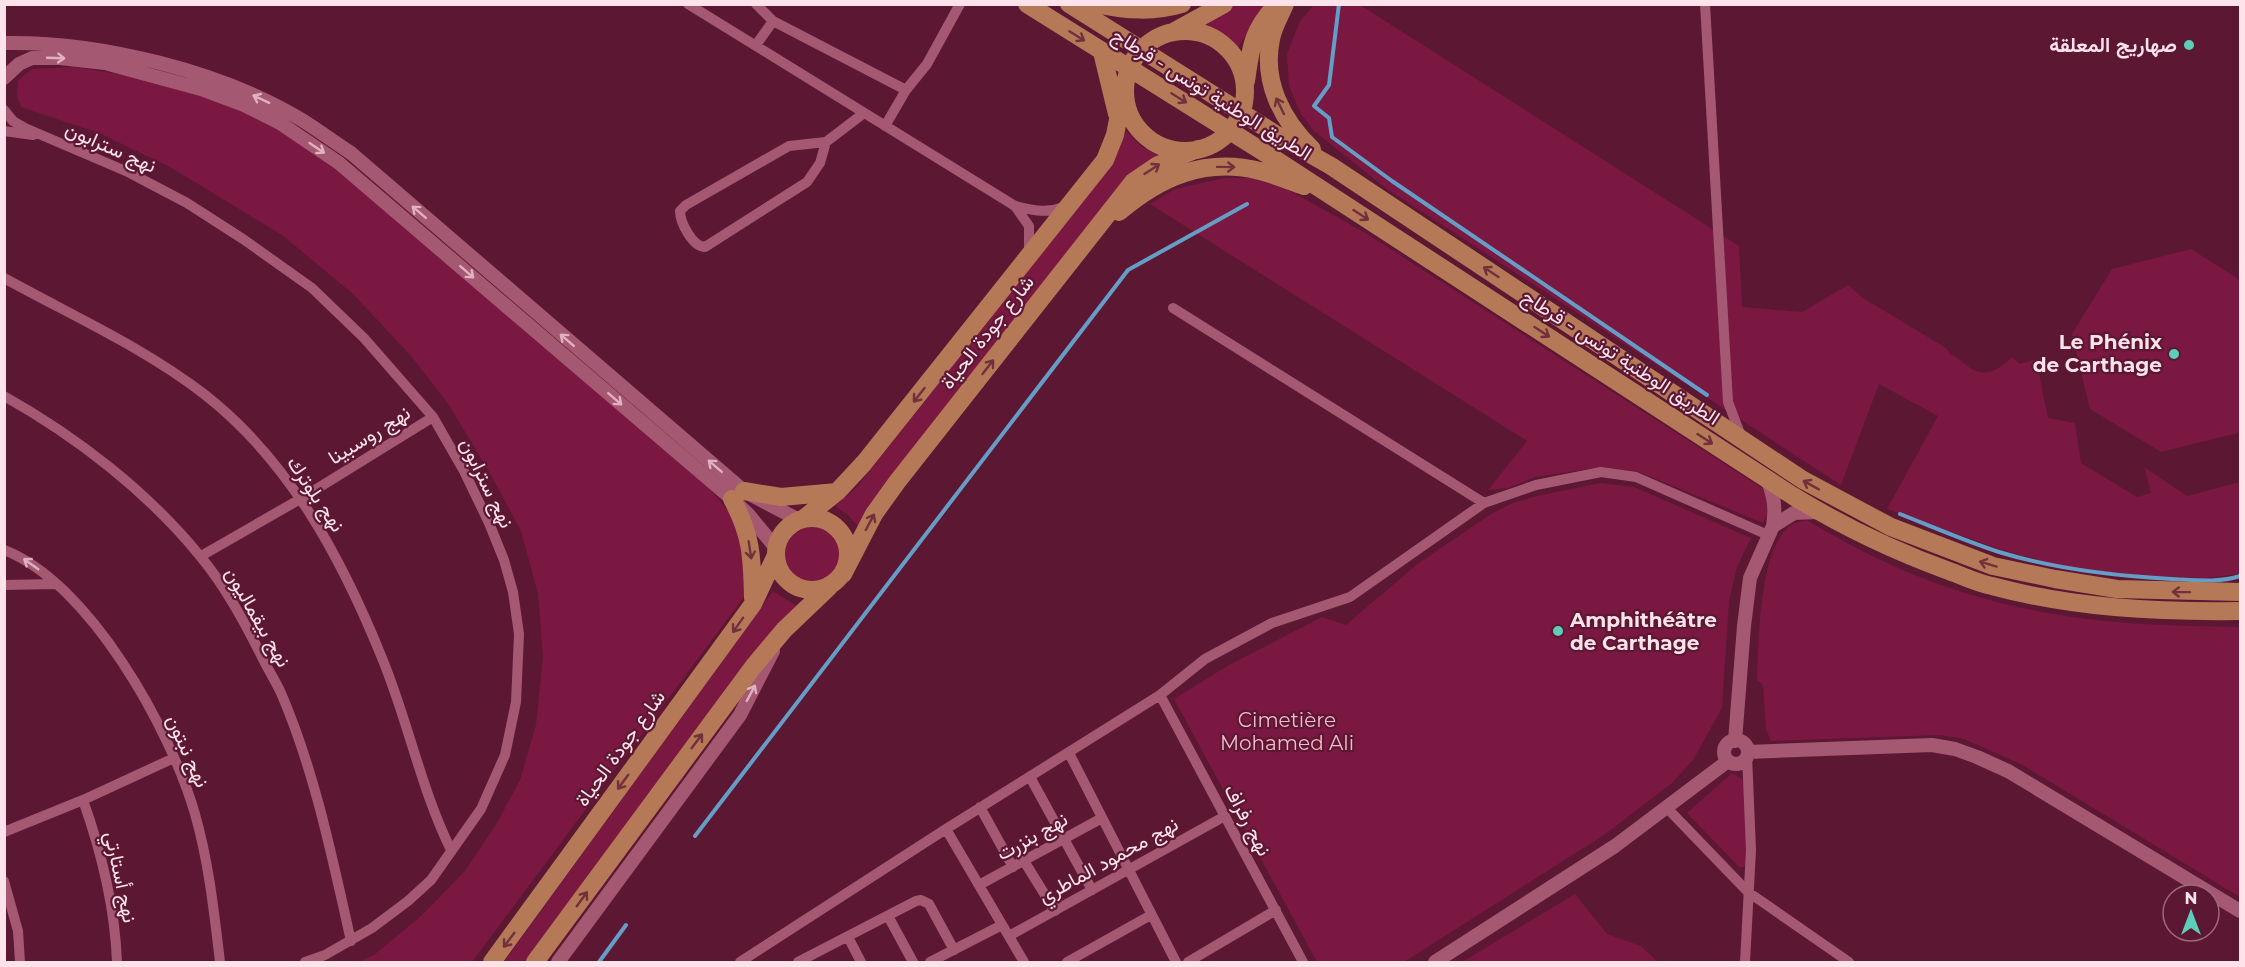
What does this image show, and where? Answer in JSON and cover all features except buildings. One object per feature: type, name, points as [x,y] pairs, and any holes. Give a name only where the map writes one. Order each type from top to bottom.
[{"type":"highway","name":"الطريق الوطنية تونس - قرطاج","points":[[1027,4],[1230,130],[1767,479],[1820,512],[1882,544],[1990,586],[2050,599],[2112,608],[2241,611]]},
{"type":"highway","name":"الطريق الوطنية تونس - قرطاج","points":[[1068,4],[1280,137],[1331,166],[1803,480],[1891,527],[1993,566],[2117,589],[2240,592]]},
{"type":"highway","points":[[1098,4],[1115,9],[1144,9],[1182,4]]},
{"type":"highway","points":[[1129,67],[1141,49],[1156,38],[1173,32],[1224,4]]},
{"type":"highway","points":[[1230,130],[1241,111],[1251,46],[1261,24],[1277,4]]},
{"type":"highway","points":[[1285,4],[1270,41],[1269,64],[1272,87],[1292,128],[1331,166]]},
{"type":"highway","points":[[1173,32],[1188,31],[1203,34],[1223,45],[1238,62],[1245,92]]},
{"type":"highway","points":[[1102,52],[1119,120]]},
{"type":"highway","name":"شارع جودة الحياة","points":[[492,963],[753,604],[784,531],[837,492],[871,455],[1105,160],[1119,120],[1129,67]]},
{"type":"highway","points":[[1125,89],[1127,107],[1134,124],[1146,137],[1162,147],[1180,151],[1198,149]]},
{"type":"highway","name":"شارع جودة الحياة","points":[[535,963],[746,676],[784,630],[843,574],[874,514],[897,482],[1133,182],[1158,165],[1215,142],[1230,130]]},
{"type":"highway","points":[[1086,241],[1148,189],[1193,170],[1224,166],[1243,168],[1260,171],[1325,192]]},
{"type":"highway","points":[[753,604],[751,549],[738,495],[781,497],[837,492]]},
{"type":"highway","points":[[801,520],[813,518],[824,520],[834,525],[842,533],[849,553],[848,564],[843,574]]},
{"type":"highway","points":[[776,551],[782,575],[789,582],[808,590],[829,587]]},
{"type":"highway","points":[[2213,612],[2241,619]]},
{"type":"street","points":[[688,4],[1015,206],[1041,212],[1052,212],[1067,206]]},
{"type":"street","points":[[756,4],[773,21],[906,90]]},
{"type":"street","points":[[1705,4],[1728,402],[1741,438]]},
{"type":"street","points":[[885,126],[906,90],[927,64],[957,6]]},
{"type":"street","points":[[756,45],[773,21]]},
{"type":"street","points":[[4,43],[35,42],[102,50],[193,72],[266,101],[301,119],[351,153],[738,495],[748,514],[776,551]]},
{"type":"street","points":[[4,78],[19,64],[32,58],[60,58],[105,63],[201,89],[244,105],[280,123],[339,163],[738,495],[801,520]]},
{"type":"street","name":"نهج سترابون","points":[[4,110],[13,121],[42,136],[128,172],[187,203],[312,288],[364,338],[433,417],[464,471],[493,532],[513,592],[519,634],[516,702],[505,754],[481,808],[431,880],[372,928],[325,955],[305,963]]},
{"type":"street","points":[[826,142],[820,163],[807,182],[705,247],[696,244],[681,219],[680,211],[686,205],[789,146],[826,142],[864,113]]},
{"type":"street","name":"نهج سترابون","points":[[4,131],[42,136]]},
{"type":"street","points":[[1015,206],[1029,226],[1029,254]]},
{"type":"street","name":"نهج بلوترك","points":[[4,278],[130,346],[169,369],[205,395],[234,420],[268,456],[302,498],[334,553],[382,658],[401,708],[433,810],[452,850]]},
{"type":"street","points":[[1173,308],[1484,503]]},
{"type":"street","name":"نهج بيقماليون","points":[[4,396],[91,452],[128,483],[201,556],[252,636],[280,692],[327,832],[351,941]]},
{"type":"street","name":"نهج روسبينا","points":[[201,556],[302,498],[433,417]]},
{"type":"street","points":[[740,963],[980,807],[1160,695],[1205,659],[1272,623],[1350,597],[1484,503],[1536,485],[1600,472],[1636,477],[1770,530]]},
{"type":"street","points":[[1735,741],[1750,578],[1770,530],[1775,501],[1767,479]]},
{"type":"street","points":[[1770,530],[1794,513],[1820,512]]},
{"type":"street","name":"نهج نبتون","points":[[4,550],[33,564],[81,606],[109,642],[146,701],[174,758],[194,811],[210,878],[220,963]]},
{"type":"street","points":[[4,585],[55,584]]},
{"type":"street","points":[[558,963],[740,715],[784,630]]},
{"type":"street","name":"نهج رفراف","points":[[1160,695],[1304,963]]},
{"type":"street","points":[[1728,761],[1724,754],[1725,748],[1735,741],[1743,743],[1747,754],[1751,850],[1745,963]]},
{"type":"street","points":[[1747,754],[1932,745],[1955,749],[2007,771],[2241,911]]},
{"type":"street","points":[[1069,753],[1176,962]]},
{"type":"street","points":[[1435,963],[1605,852],[1728,761],[1741,763],[1747,754]]},
{"type":"street","points":[[4,832],[83,800],[174,758]]},
{"type":"street","points":[[1030,777],[1092,890]]},
{"type":"street","name":"نهج أستارتي","points":[[83,800],[94,832],[112,914],[117,963]]},
{"type":"street","points":[[980,807],[1013,867]]},
{"type":"street","points":[[1667,808],[1748,892],[1849,963]]},
{"type":"street","name":"نهج محمود الماطري","points":[[1009,936],[1225,816]]},
{"type":"street","name":"نهج بنزرت","points":[[979,885],[1102,818]]},
{"type":"street","points":[[946,829],[1024,963]]},
{"type":"street","points":[[1024,861],[1055,910]]},
{"type":"street","points":[[4,882],[18,931],[20,963]]},
{"type":"street","points":[[798,963],[810,960],[848,937],[921,900],[929,904],[951,955]]},
{"type":"street","points":[[1188,963],[1276,910]]},
{"type":"street","points":[[1067,963],[1151,915]]},
{"type":"street","points":[[888,916],[913,963]]},
{"type":"street","points":[[930,963],[951,955],[1002,925]]},
{"type":"street","points":[[848,937],[861,963]]},
{"type":"green space","points":[[1235,5],[1263,5],[1238,48],[1206,25]]},
{"type":"green space","points":[[1314,5],[1360,5],[1739,246],[1742,307],[1802,312],[1848,285],[1863,298],[1946,348],[1951,355],[1979,372],[1991,372],[2012,357],[2020,364],[2036,359],[2048,418],[2075,423],[2081,463],[2137,497],[2151,493],[2144,467],[2187,496],[2240,482],[2240,574],[2205,578],[2120,575],[2052,564],[1999,549],[1887,509],[1938,416],[1879,384],[1841,485],[1387,189],[1314,131],[1301,114],[1289,86],[1287,54],[1300,21]]},
{"type":"green space","points":[[74,67],[126,75],[189,89],[247,110],[337,165],[704,482],[730,513],[742,547],[744,597],[472,962],[358,962],[374,955],[421,916],[465,871],[497,823],[520,780],[536,725],[543,657],[538,594],[521,531],[449,405],[412,357],[353,294],[282,235],[170,167],[99,133],[21,107],[17,96],[18,80],[32,69]]},
{"type":"green space","points":[[1126,131],[1142,147],[1160,156],[858,526],[835,506],[857,487],[1112,165]]},
{"type":"green space","points":[[1224,178],[1257,178],[1290,191],[1364,232],[1762,488],[1769,505],[1763,523],[1639,472],[1601,467],[1535,477],[1508,488],[1488,490],[1527,441],[1150,204],[1175,189]]},
{"type":"green space","points":[[2191,249],[2240,280],[2240,428],[2238,433],[2161,452],[2090,409],[2072,334],[2112,269]]},
{"type":"green space","name":"Cimetière Mohamed Ali","points":[[1600,483],[1634,487],[1751,538],[1737,567],[1729,601],[1722,708],[1693,760],[1672,783],[1604,835],[1404,962],[1317,962],[1174,699],[1229,665],[1322,617],[1346,625],[1416,565],[1491,514],[1513,503],[1537,496]]},
{"type":"green space","points":[[1806,520],[1895,567],[1951,589],[2005,604],[2061,615],[2116,622],[2240,627],[2240,897],[2221,885],[2221,883],[2217,883],[2021,764],[1964,739],[1940,735],[1771,741],[1766,729],[1763,685],[1757,680],[1760,620],[1767,573],[1773,552],[1781,535],[1793,524]]},
{"type":"green space","points":[[807,527],[819,527],[829,531],[837,539],[841,555],[837,571],[829,579],[819,583],[807,583],[797,579],[789,571],[785,561],[785,549],[789,539],[797,531]]},
{"type":"green space","points":[[773,591],[798,607],[529,962],[504,962]]},
{"type":"green space","points":[[1732,773],[1742,779],[1746,791],[1749,865],[1740,868],[1687,813]]},
{"type":"green space","points":[[1575,894],[1607,934],[1641,946],[1658,962],[1462,962]]},
{"type":"waterway","points":[[1339,4],[1329,85],[1314,106],[1329,118],[1332,137],[1392,181],[1707,395]]},
{"type":"waterway","points":[[695,836],[1128,270],[1247,204]]},
{"type":"waterway","points":[[1900,514],[1999,552],[2084,571],[2189,580],[2215,580],[2240,576]]},
{"type":"waterway","points":[[599,962],[626,925]]},
{"type":"place","name":"صهاريج المعلقة","points":[[2189,45]]},
{"type":"place","name":"Le Phénix de Carthage","points":[[2174,354]]},
{"type":"place","name":"Amphithéâtre de Carthage","points":[[1558,631]]}]
